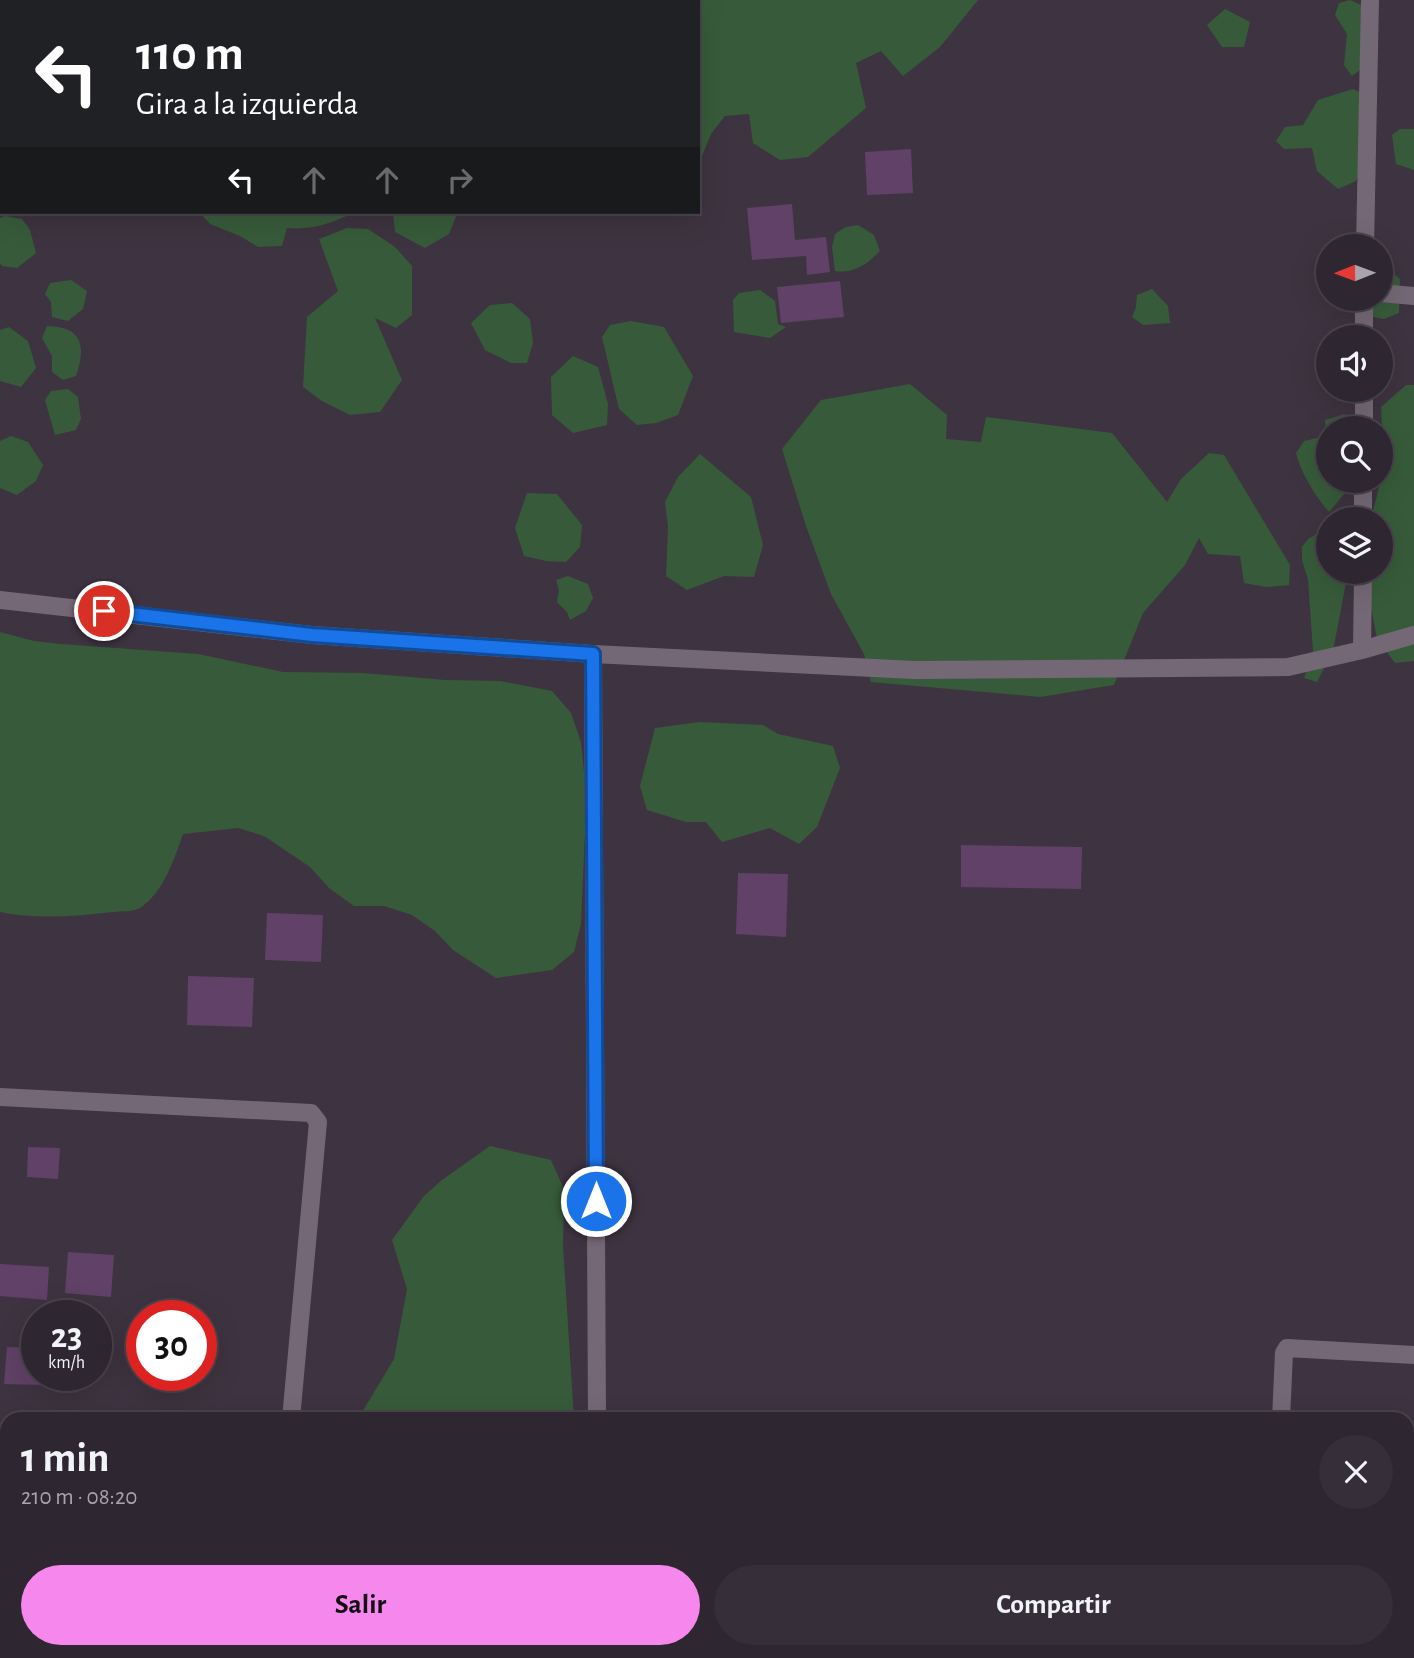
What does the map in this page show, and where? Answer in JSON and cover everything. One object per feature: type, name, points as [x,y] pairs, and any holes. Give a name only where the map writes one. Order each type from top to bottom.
[{"type":"street","points":[[1365,234],[1370,0]]},
{"type":"street","points":[[1393,294],[1414,296]]},
{"type":"street","points":[[1363,584],[1363,650]]},
{"type":"street","points":[[0,600],[312,635],[593,654],[928,670],[1288,667],[1414,635]]},
{"type":"street","points":[[593,654],[597,1412]]},
{"type":"street","points":[[0,1097],[311,1113],[315,1116],[318,1127],[292,1412]]},
{"type":"street","points":[[1281,1412],[1284,1353],[1287,1348],[1414,1354]]},
{"type":"green space","points":[[700,0],[978,0],[940,47],[903,76],[881,51],[856,63],[866,108],[808,157],[780,160],[753,143],[749,114],[725,116],[711,134],[700,161]]},
{"type":"green space","points":[[1350,0],[1361,5],[1368,64],[1352,76],[1344,65],[1347,34],[1335,15],[1339,3]]},
{"type":"green space","points":[[1225,9],[1250,22],[1244,47],[1222,47],[1207,25]]},
{"type":"green space","points":[[1353,89],[1372,98],[1368,151],[1356,181],[1338,189],[1317,171],[1312,148],[1284,149],[1276,141],[1285,127],[1303,125],[1318,100]]},
{"type":"green space","points":[[1400,129],[1414,129],[1414,170],[1396,164],[1392,135]]},
{"type":"green space","points":[[201,214],[350,214],[322,225],[287,228],[282,246],[258,247],[240,236],[210,224]]},
{"type":"green space","points":[[393,214],[457,214],[449,234],[425,248],[395,232]]},
{"type":"green space","points":[[5,216],[22,219],[30,230],[36,253],[17,268],[2,266],[0,263],[0,218]]},
{"type":"green space","points":[[858,225],[874,235],[880,251],[860,267],[835,271],[832,247],[835,234],[846,227]]},
{"type":"green space","points":[[347,228],[368,229],[395,247],[412,266],[412,315],[396,328],[375,318],[402,380],[380,412],[350,415],[322,401],[303,387],[307,317],[338,291],[319,239]]},
{"type":"green space","points":[[1393,273],[1400,279],[1399,313],[1384,319],[1367,316],[1367,312],[1393,312]]},
{"type":"green space","points":[[71,280],[87,291],[83,309],[68,321],[52,317],[51,302],[45,294],[50,283]]},
{"type":"green space","points":[[1152,289],[1168,306],[1170,323],[1143,325],[1132,317],[1137,295]]},
{"type":"green space","points":[[760,290],[775,301],[778,324],[786,327],[770,338],[734,332],[733,300],[739,293]]},
{"type":"green space","points":[[512,303],[530,319],[533,343],[527,363],[511,363],[485,350],[471,323],[490,305]]},
{"type":"green space","points":[[631,321],[664,327],[693,376],[678,415],[656,423],[637,425],[619,409],[602,337],[610,325]]},
{"type":"green space","points":[[47,326],[68,330],[79,340],[81,356],[76,376],[63,380],[52,372],[52,356],[42,338]]},
{"type":"green space","points":[[9,327],[28,341],[36,368],[21,387],[0,381],[0,330]]},
{"type":"green space","points":[[573,356],[598,367],[608,404],[607,425],[573,433],[552,415],[551,377]]},
{"type":"green space","points":[[910,384],[947,415],[946,439],[981,442],[986,417],[1112,433],[1167,502],[1181,479],[1209,453],[1224,455],[1290,565],[1289,585],[1266,587],[1244,583],[1240,556],[1208,554],[1199,538],[1185,565],[1143,613],[1114,685],[1040,697],[871,682],[864,654],[831,594],[782,449],[821,400]]},
{"type":"green space","points":[[1406,385],[1414,385],[1414,661],[1395,663],[1377,639],[1367,584],[1393,584],[1393,507],[1374,507],[1378,493],[1393,493],[1393,416],[1381,416],[1381,407],[1387,402],[1393,402],[1393,396]]},
{"type":"green space","points":[[68,389],[78,397],[81,419],[76,430],[55,435],[45,400],[51,391]]},
{"type":"green space","points":[[11,436],[28,442],[43,465],[36,481],[17,495],[0,488],[0,441]]},
{"type":"green space","points":[[1316,438],[1316,493],[1345,493],[1333,507],[1325,507],[1309,484],[1301,468],[1296,453],[1304,441]]},
{"type":"green space","points":[[700,454],[751,497],[763,545],[754,577],[724,576],[687,590],[666,576],[668,527],[665,502],[678,477]]},
{"type":"green space","points":[[527,493],[557,494],[582,525],[580,547],[566,562],[524,556],[515,528]]},
{"type":"green space","points":[[1316,534],[1316,584],[1346,584],[1333,651],[1317,682],[1304,678],[1313,651],[1308,580],[1302,560],[1302,547]]},
{"type":"green space","points":[[568,576],[588,584],[593,598],[586,611],[570,620],[567,612],[557,602],[559,590],[556,580]]},
{"type":"green space","points":[[0,632],[34,641],[61,644],[198,654],[283,672],[363,673],[445,680],[500,681],[552,691],[571,713],[581,742],[584,772],[585,831],[581,924],[574,952],[552,970],[496,978],[453,950],[435,931],[412,915],[384,906],[354,906],[329,888],[310,867],[264,836],[238,828],[183,834],[162,884],[140,908],[57,916],[0,912]]},
{"type":"green space","points":[[700,722],[763,725],[778,734],[833,746],[840,768],[817,827],[799,844],[770,828],[722,842],[706,822],[686,822],[647,810],[640,786],[655,728]]},
{"type":"green space","points":[[490,1146],[551,1160],[564,1189],[563,1246],[574,1412],[363,1412],[394,1359],[407,1289],[392,1240],[424,1196]]},
{"type":"building","points":[[911,149],[913,193],[867,195],[865,152]]},
{"type":"building","points":[[792,204],[795,240],[826,237],[830,272],[807,275],[806,256],[752,260],[747,208]]},
{"type":"building","points":[[840,281],[844,317],[781,323],[777,287]]},
{"type":"building","points":[[961,845],[1082,847],[1081,889],[961,887]]},
{"type":"building","points":[[738,873],[788,874],[786,937],[736,934]]},
{"type":"building","points":[[267,913],[323,915],[321,962],[265,960]]},
{"type":"building","points":[[188,976],[254,978],[252,1027],[187,1025]]},
{"type":"building","points":[[28,1147],[60,1148],[58,1179],[27,1177]]},
{"type":"building","points":[[68,1252],[114,1255],[111,1297],[65,1293]]},
{"type":"building","points":[[0,1264],[49,1267],[47,1300],[0,1296]]},
{"type":"building","points":[[7,1347],[21,1347],[21,1384],[4,1384]]},
{"type":"route","points":[[104,611],[312,635],[593,654],[596,1201]]}]
